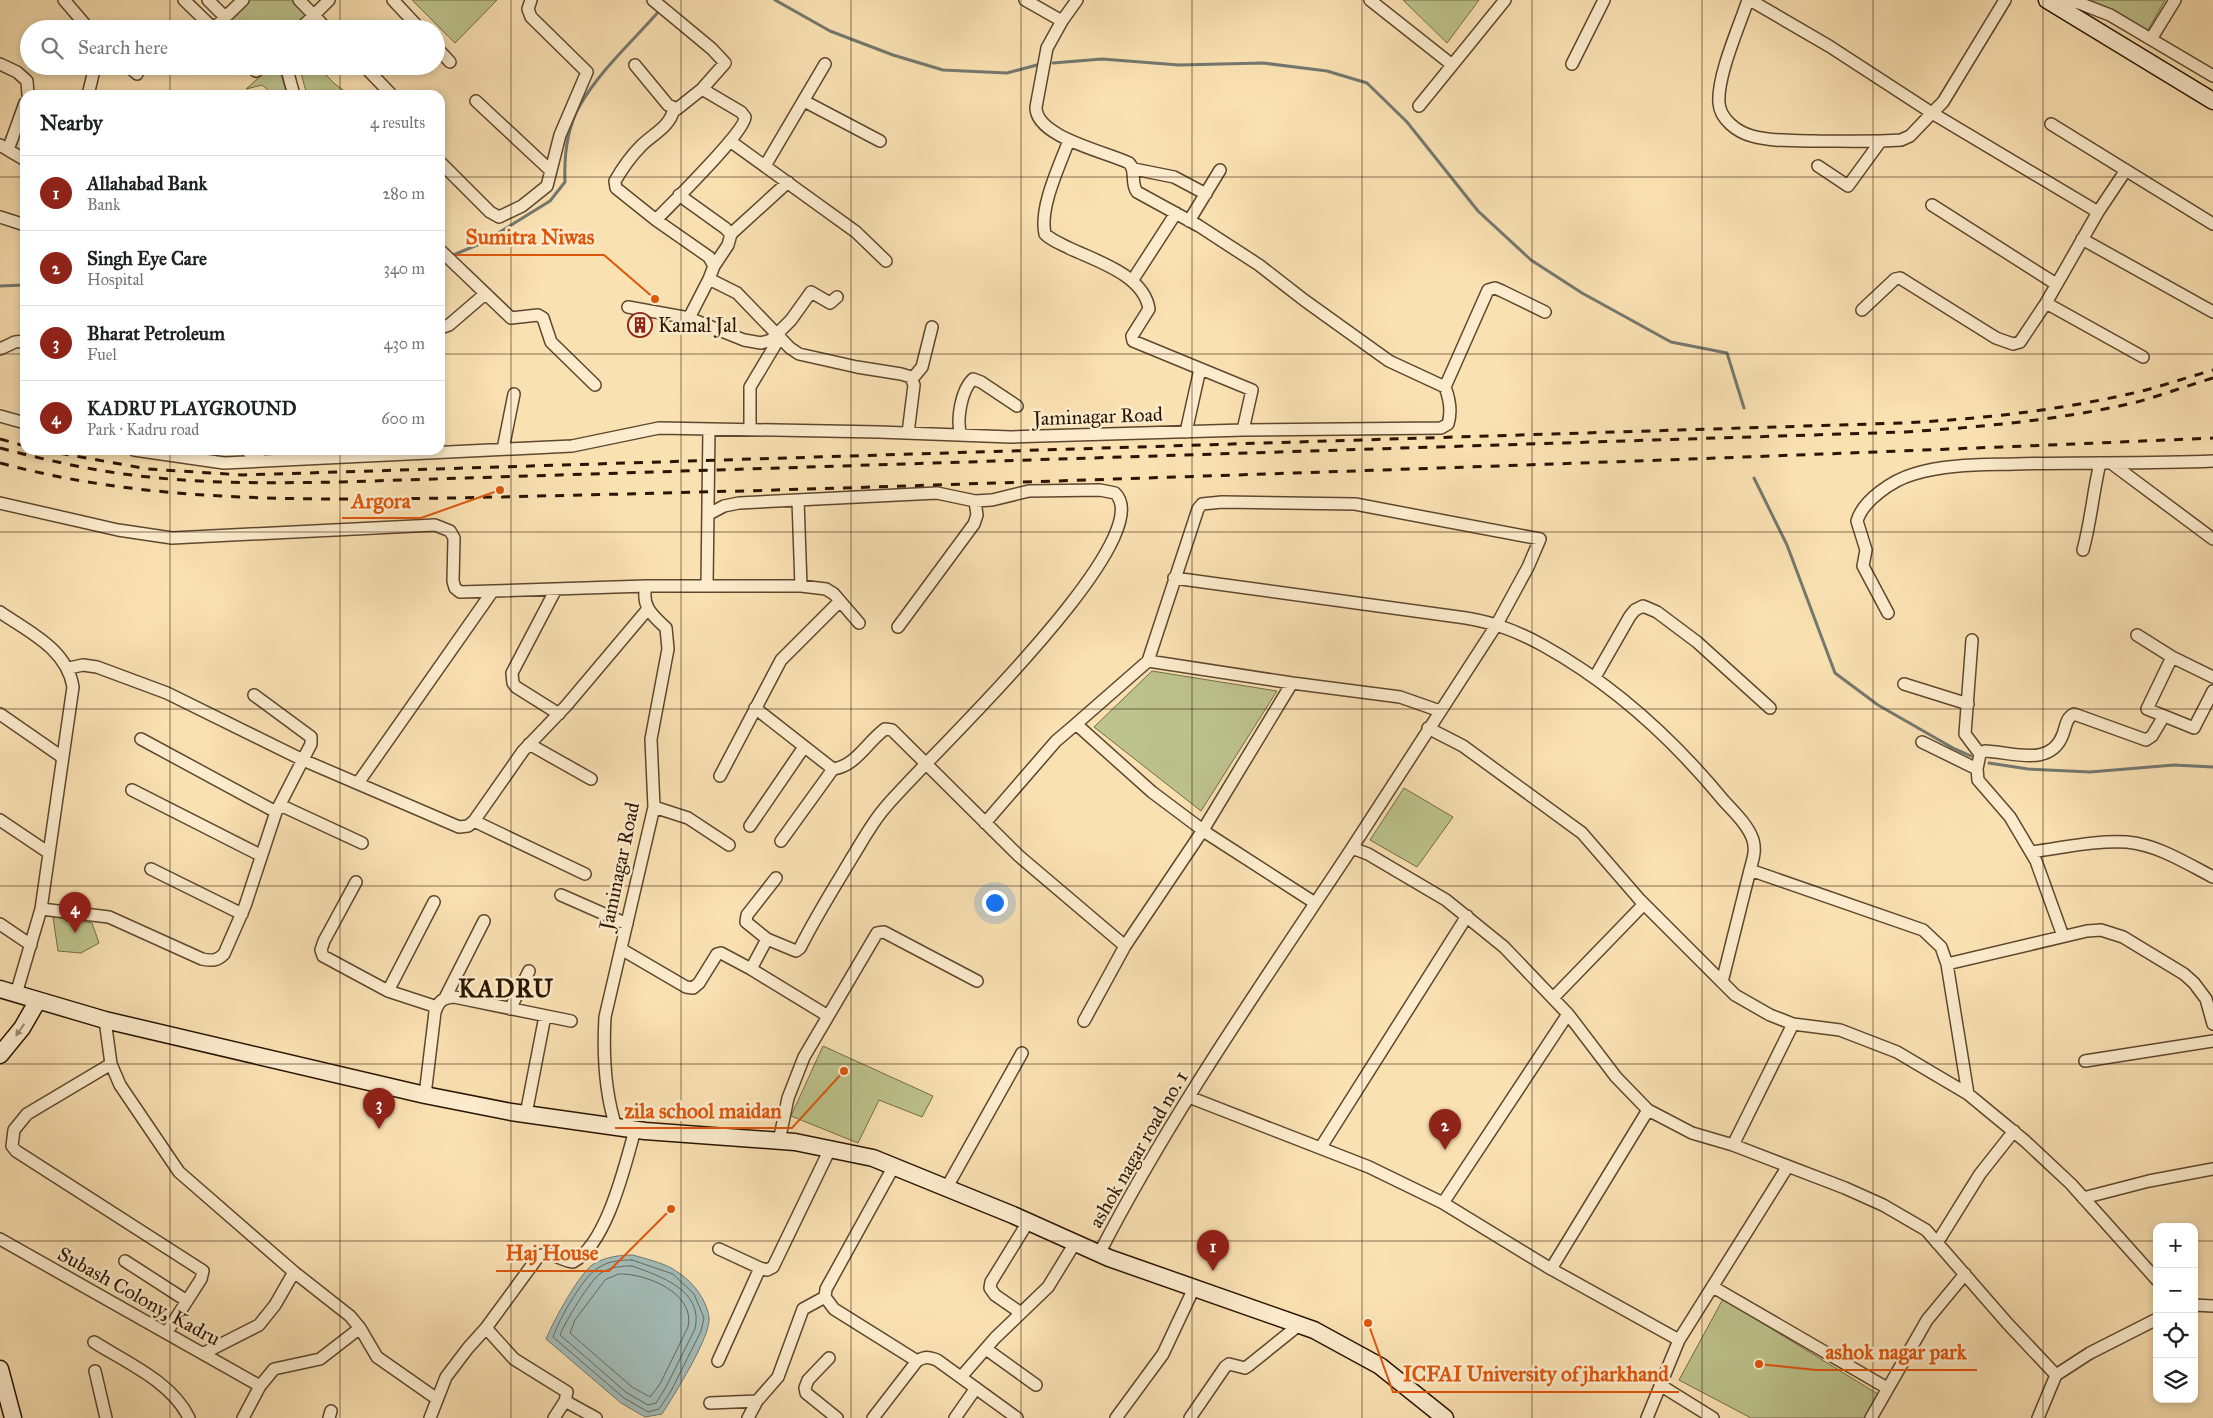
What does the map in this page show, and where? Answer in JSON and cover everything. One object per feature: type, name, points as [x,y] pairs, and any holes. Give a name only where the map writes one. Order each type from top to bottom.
[{"type":"street","points":[[64,0],[81,20]]},
{"type":"street","points":[[184,0],[205,20]]},
{"type":"street","points":[[208,0],[226,17]]},
{"type":"street","points":[[223,20],[243,0]]},
{"type":"street","points":[[299,0],[318,20]]},
{"type":"street","points":[[308,20],[329,0]]},
{"type":"street","points":[[393,0],[412,20]]},
{"type":"street","points":[[445,167],[490,212],[499,218],[507,215],[547,186],[564,124],[587,72],[530,17],[528,9],[531,0]]},
{"type":"street","points":[[1025,0],[1062,21]]},
{"type":"street","points":[[1077,0],[1062,21],[1044,56],[1037,116],[1050,130],[1069,140],[1126,161],[1134,169],[1174,177],[1206,194]]},
{"type":"street","points":[[1370,0],[1451,64]]},
{"type":"street","points":[[1419,106],[1451,64],[1505,0]]},
{"type":"street","points":[[1572,64],[1604,0]]},
{"type":"street","points":[[2005,0],[1943,102],[1932,113],[1910,136],[1901,140],[1880,142],[1764,138],[1736,129],[1726,119],[1719,105],[1722,76],[1749,0],[1829,46],[1932,113],[2098,212]]},
{"type":"street","points":[[2047,0],[2213,102]]},
{"type":"street","points":[[2057,0],[2096,8],[2213,76]]},
{"type":"street","points":[[2151,39],[2175,0]]},
{"type":"street","points":[[654,1],[726,62],[702,89],[680,107],[674,109]]},
{"type":"street","points":[[445,57],[450,62]]},
{"type":"street","points":[[0,64],[20,75]]},
{"type":"street","points":[[635,64],[668,105],[674,109]]},
{"type":"street","points":[[765,166],[825,64]]},
{"type":"street","points":[[20,75],[27,81],[28,90]]},
{"type":"street","points":[[89,90],[93,75]]},
{"type":"street","points":[[288,75],[293,90]]},
{"type":"street","points":[[373,75],[387,90]]},
{"type":"street","points":[[656,220],[743,125],[745,117],[702,89]]},
{"type":"street","points":[[476,101],[551,172]]},
{"type":"street","points":[[804,101],[880,141]]},
{"type":"street","points":[[674,109],[670,122],[642,145],[630,159],[615,184],[618,191],[709,257],[714,266]]},
{"type":"street","points":[[20,113],[4,147],[20,157]]},
{"type":"street","points":[[2051,124],[2213,224]]},
{"type":"street","points":[[1069,140],[1050,192],[1045,218],[1046,234],[1057,242],[1132,281],[1145,295],[1149,309],[1132,336],[1134,341],[1252,390],[1252,399],[1243,430]]},
{"type":"street","points":[[730,141],[856,232],[886,261]]},
{"type":"street","points":[[1818,166],[1848,186],[1880,142]]},
{"type":"street","points":[[1134,169],[1134,189],[1190,220],[1270,272],[1304,300],[1390,361],[1445,387],[1488,290],[1495,288],[1502,290],[1544,312]]},
{"type":"street","points":[[1190,220],[1220,170]]},
{"type":"street","points":[[1862,310],[1895,279],[1900,278],[1996,338],[2013,344],[2023,339],[2098,212],[2126,170]]},
{"type":"street","points":[[689,318],[714,266],[728,245],[731,234],[788,182]]},
{"type":"street","points":[[679,195],[731,234]]},
{"type":"street","points":[[1932,205],[2056,284]]},
{"type":"street","points":[[1132,281],[1176,213]]},
{"type":"street","points":[[0,217],[20,223]]},
{"type":"street","points":[[2082,239],[2213,312]]},
{"type":"street","points":[[445,255],[511,318],[538,315],[544,318],[551,342],[595,385]]},
{"type":"street","points":[[709,279],[737,293],[794,351],[803,355],[857,367],[902,374],[912,379],[914,385],[908,432]]},
{"type":"street","points":[[750,429],[750,387],[778,335],[811,292],[830,303],[837,296]]},
{"type":"street","points":[[445,326],[485,294]]},
{"type":"street","points":[[2046,303],[2143,357]]},
{"type":"street","points":[[628,307],[689,318],[755,343],[766,342],[778,335]]},
{"type":"street","points":[[912,379],[922,367],[932,327]]},
{"type":"street","points":[[0,349],[20,342]]},
{"type":"street","points":[[1186,432],[1200,369]]},
{"type":"street","points":[[961,435],[958,423],[968,386],[973,379],[981,382],[1017,406]]},
{"type":"street","name":"Jaminagar Road","points":[[445,452],[572,446],[650,429],[750,429],[1070,436],[1243,430],[1445,427],[1450,417],[1450,406],[1445,387]]},
{"type":"street","points":[[503,449],[514,394]]},
{"type":"street","points":[[0,416],[20,422]]},
{"type":"street","points":[[704,586],[708,514],[709,429]]},
{"type":"street","name":"Jaminagar Road","points":[[169,455],[224,463],[370,455]]},
{"type":"street","points":[[253,455],[260,460]]},
{"type":"street","points":[[1888,613],[1862,566],[1866,550],[1857,525],[1862,511],[1887,487],[1912,474],[1948,467],[2213,461]]},
{"type":"street","points":[[2105,463],[2213,539]]},
{"type":"street","points":[[2083,550],[2091,523],[2093,492],[2105,463]]},
{"type":"street","points":[[708,514],[724,506],[739,503],[937,494],[975,501],[992,500],[1029,492],[1100,490],[1118,495],[1122,502],[1122,511],[1109,548],[1064,615],[885,808],[873,824],[818,913],[800,948],[796,951],[768,940],[746,922],[747,915],[776,878]]},
{"type":"street","points":[[798,500],[801,586]]},
{"type":"street","points":[[898,627],[974,524],[977,515],[975,501]]},
{"type":"street","name":"ashok nagar road no. 1","points":[[1100,1254],[1142,1174],[1210,1062],[1497,624],[1528,567],[1540,539],[1355,504],[1327,502],[1202,504],[1198,509],[1174,578]]},
{"type":"street","points":[[0,503],[118,530],[172,538],[435,525],[450,531],[454,538],[455,588],[460,592],[646,586],[801,586],[826,589],[840,601],[859,623]]},
{"type":"street","points":[[985,823],[1056,741],[1148,661],[1174,578],[1497,624],[1544,646],[1595,677],[1658,730],[1704,778],[1749,831],[1755,852],[1722,982]]},
{"type":"street","points":[[69,668],[83,665],[112,670],[192,704],[303,760],[460,827],[468,826],[474,821],[529,744],[559,714],[647,610],[644,595],[646,586]]},
{"type":"street","points":[[556,590],[512,672],[512,679],[516,687],[559,714]]},
{"type":"street","points":[[358,783],[492,592]]},
{"type":"street","points":[[720,776],[781,660],[840,601]]},
{"type":"street","points":[[1595,677],[1630,616],[1635,610],[1643,606],[1657,612],[1697,642],[1770,708]]},
{"type":"street","name":"Jaminagar Road","points":[[616,1127],[610,1102],[604,1037],[609,995],[654,807],[650,739],[668,650],[666,628],[647,610]]},
{"type":"street","points":[[0,612],[61,656],[69,668],[74,687],[62,757],[41,909],[16,994]]},
{"type":"street","points":[[2137,635],[2172,657],[2213,677]]},
{"type":"street","points":[[1972,640],[1965,734],[1980,754],[1977,769],[1978,780],[2010,817],[2031,852],[2042,876],[2063,936]]},
{"type":"street","points":[[2172,657],[2147,709],[2194,728],[2213,691]]},
{"type":"street","points":[[1148,661],[1292,684],[1400,697],[1440,711]]},
{"type":"street","points":[[1084,1021],[1125,946],[1203,830],[1292,684]]},
{"type":"street","points":[[1904,684],[1968,704]]},
{"type":"street","points":[[41,909],[110,917],[211,961],[218,960],[224,954],[242,914],[260,855],[278,809],[311,744],[311,737],[254,695]]},
{"type":"street","points":[[755,708],[833,769]]},
{"type":"street","points":[[0,714],[62,757]]},
{"type":"street","points":[[1980,754],[1985,751],[2030,756],[2049,753],[2059,744],[2068,718],[2074,714],[2146,740],[2152,736],[2164,716]]},
{"type":"street","points":[[1076,724],[1152,792],[1203,830],[1315,903]]},
{"type":"street","points":[[1428,728],[1463,746],[1582,833],[1644,904],[1735,995],[1793,1024],[1840,1030],[1897,1052],[1968,1094],[2014,1132],[2083,1198],[2153,1276]]},
{"type":"street","points":[[782,841],[833,769],[850,763],[885,729],[892,730],[1019,856],[1125,946]]},
{"type":"street","points":[[141,739],[278,809],[362,843]]},
{"type":"street","points":[[1922,742],[1977,769]]},
{"type":"street","points":[[529,744],[591,778]]},
{"type":"street","points":[[750,826],[804,747]]},
{"type":"street","points":[[132,790],[260,855]]},
{"type":"street","points":[[654,807],[688,818],[729,845]]},
{"type":"street","points":[[0,820],[49,853]]},
{"type":"street","points":[[474,821],[585,874]]},
{"type":"street","points":[[2031,852],[2111,842],[2129,842],[2153,848],[2213,877]]},
{"type":"street","points":[[1352,848],[1376,858],[1446,900],[1504,947],[1568,1014],[1616,1077],[1648,1110],[1692,1133],[1733,1145],[1883,1205],[1926,1230],[2056,1375]]},
{"type":"street","points":[[152,869],[242,914]]},
{"type":"street","points":[[1750,870],[1923,930],[1940,947],[1946,964],[1968,1094]]},
{"type":"street","points":[[356,882],[324,941],[321,950],[323,956],[388,991],[437,1007]]},
{"type":"street","points":[[561,895],[627,924]]},
{"type":"street","points":[[388,991],[434,902]]},
{"type":"street","points":[[1553,998],[1644,904]]},
{"type":"street","points":[[1321,1147],[1466,916]]},
{"type":"street","points":[[445,998],[484,921]]},
{"type":"street","points":[[0,924],[31,945]]},
{"type":"street","points":[[1946,964],[2063,936],[2101,930],[2110,932],[2138,944],[2194,983],[2206,999],[2213,1024]]},
{"type":"street","points":[[779,1141],[788,1098],[795,1077],[828,1016],[877,933],[884,932],[977,981]]},
{"type":"street","points":[[751,969],[768,940]]},
{"type":"street","points":[[621,949],[686,987],[693,988],[699,983],[716,954],[721,953],[828,1016]]},
{"type":"street","points":[[510,1009],[529,970]]},
{"type":"street","points":[[0,989],[37,1002],[104,1020],[425,1095],[526,1114],[635,1130],[779,1141],[873,1158],[947,1187],[1100,1254],[1322,1334],[1380,1366],[1445,1418]]},
{"type":"street","points":[[425,1095],[437,1007],[439,1002],[445,998],[454,997],[571,1021]]},
{"type":"street","points":[[0,1055],[22,1028],[37,1002]]},
{"type":"street","points":[[1444,1203],[1568,1014]]},
{"type":"street","points":[[526,1114],[545,1016]]},
{"type":"street","points":[[104,1020],[111,1064],[120,1084],[170,1160],[192,1185],[294,1272],[350,1316],[360,1328],[377,1357],[437,1399]]},
{"type":"street","points":[[1733,1145],[1793,1024]]},
{"type":"street","points":[[2085,1062],[2213,1041]]},
{"type":"street","points":[[947,1187],[1022,1053]]},
{"type":"street","points":[[111,1064],[27,1114],[14,1130],[12,1146],[16,1151],[203,1271],[168,1332]]},
{"type":"street","points":[[1189,1097],[1321,1147],[1369,1167],[1444,1203],[1550,1269],[1679,1340]]},
{"type":"street","points":[[1550,1269],[1648,1110]]},
{"type":"street","points":[[430,1418],[446,1377],[486,1328],[538,1257],[543,1253],[548,1253],[573,1262],[583,1254],[609,1216],[635,1130]]},
{"type":"street","points":[[1937,1243],[1980,1174],[2014,1132]]},
{"type":"street","points":[[719,1249],[767,1270],[776,1262],[830,1149]]},
{"type":"street","points":[[894,1166],[826,1288],[825,1297],[834,1308],[917,1362]]},
{"type":"street","points":[[1647,1418],[1679,1340],[1788,1166]]},
{"type":"street","points":[[2083,1198],[2149,1181],[2213,1169]]},
{"type":"street","points":[[1021,1313],[995,1295],[990,1288],[991,1282],[1028,1222]]},
{"type":"street","name":"Subash Colony, Kadru","points":[[0,1238],[260,1386]]},
{"type":"street","points":[[961,1377],[1048,1286],[1075,1243]]},
{"type":"street","points":[[125,1261],[187,1301]]},
{"type":"street","points":[[718,1361],[760,1268]]},
{"type":"street","points":[[204,1353],[258,1325],[275,1305],[294,1272]]},
{"type":"street","points":[[1871,1418],[1927,1320],[1964,1274]]},
{"type":"street","points":[[1713,1287],[1887,1388]]},
{"type":"street","points":[[1116,1418],[1163,1354],[1194,1288]]},
{"type":"street","points":[[748,1418],[757,1401],[778,1377],[803,1309],[825,1297]]},
{"type":"street","points":[[2198,1305],[2213,1306]]},
{"type":"street","points":[[2038,1418],[2056,1375],[2090,1352],[2153,1321]]},
{"type":"street","points":[[1190,1418],[1225,1368],[1230,1364],[1245,1368],[1299,1325]]},
{"type":"street","points":[[243,1418],[260,1386],[274,1369],[320,1359],[360,1328]]},
{"type":"street","points":[[486,1328],[514,1359],[563,1387],[567,1392],[565,1401],[554,1418]]},
{"type":"street","points":[[94,1342],[169,1390],[182,1403],[190,1418]]},
{"type":"street","points":[[986,1349],[1036,1385]]},
{"type":"street","points":[[873,1418],[917,1362],[924,1357],[930,1357],[961,1377],[1017,1418]]},
{"type":"street","points":[[829,1358],[808,1380],[805,1388],[806,1393],[836,1418]]},
{"type":"street","points":[[0,1369],[13,1418]]},
{"type":"street","points":[[96,1371],[106,1418]]},
{"type":"street","points":[[1660,1385],[1713,1418]]},
{"type":"street","points":[[955,1418],[976,1388]]},
{"type":"street","points":[[565,1401],[596,1418]]},
{"type":"street","points":[[710,1402],[757,1401]]},
{"type":"green space","points":[[248,0],[297,0],[309,11],[300,20],[227,20]]},
{"type":"green space","points":[[412,0],[497,0],[455,43],[445,33],[445,20],[432,20]]},
{"type":"green space","points":[[1403,0],[1479,0],[1447,43]]},
{"type":"green space","points":[[2080,0],[2165,0],[2144,37]]},
{"type":"green space","points":[[262,75],[281,75],[286,90],[268,90],[262,85],[246,89]]},
{"type":"green space","points":[[301,75],[326,75],[343,90],[306,90]]},
{"type":"green space","points":[[1152,671],[1277,691],[1201,811],[1094,727]]},
{"type":"green space","points":[[1404,788],[1453,817],[1417,867],[1370,840]]},
{"type":"green space","points":[[53,917],[92,923],[99,943],[81,953],[58,951]]},
{"type":"green space","points":[[823,1046],[933,1096],[922,1117],[879,1100],[858,1143],[791,1116]]},
{"type":"green space","points":[[1723,1299],[1881,1396],[1870,1418],[1751,1418],[1679,1380]]},
{"type":"water","points":[[633,1255],[672,1268],[682,1275],[693,1285],[705,1303],[709,1317],[708,1326],[698,1351],[662,1414],[645,1417],[621,1403],[546,1339],[554,1321],[589,1268],[595,1263],[609,1258]]},
{"type":"waterway","points":[[775,0],[830,31],[893,55],[943,70],[1007,73],[1037,65]]},
{"type":"waterway","points":[[451,256],[482,243],[550,201],[565,182],[567,143],[579,107],[606,69],[660,10]]},
{"type":"waterway","points":[[1053,63],[1102,59],[1179,65],[1263,63],[1327,71],[1367,83],[1407,122],[1478,211],[1531,260],[1582,293],[1671,342],[1727,353],[1744,408]]},
{"type":"waterway","points":[[0,286],[20,285]]},
{"type":"waterway","points":[[1754,478],[1787,545],[1835,673],[1878,705],[1953,748],[1971,756]]},
{"type":"waterway","points":[[1989,763],[2028,769],[2090,772],[2174,765],[2213,767]]},
{"type":"railway","points":[[70,455],[148,469],[243,475],[1903,423],[1988,417],[2045,410],[2140,392],[2213,370]]},
{"type":"railway","points":[[29,455],[74,466],[149,477],[268,483],[1905,432],[1991,425],[2077,414],[2133,403],[2213,378]]},
{"type":"railway","points":[[0,463],[112,486],[168,492],[282,498],[397,499],[746,491],[1186,477],[1700,459],[2213,438]]},
{"type":"railway","points":[[0,439],[20,445]]},
{"type":"railway","points":[[0,448],[20,453]]},
{"type":"place","name":"Sumitra Niwas","points":[[655,299]]},
{"type":"place","name":"Kamal Jal","points":[[640,325]]},
{"type":"place","name":"Argora","points":[[500,490]]},
{"type":"place","name":"KADRU PLAYGROUND","points":[[75,933]]},
{"type":"place","name":"zila school maidan","points":[[844,1071]]},
{"type":"place","name":"Bharat Petroleum","points":[[379,1129]]},
{"type":"place","name":"Singh Eye Care","points":[[1445,1150]]},
{"type":"place","name":"Haj House","points":[[671,1209]]},
{"type":"place","name":"Allahabad Bank","points":[[1213,1271]]},
{"type":"place","name":"ICFAI University of jharkhand","points":[[1368,1323]]},
{"type":"place","name":"ashok nagar park","points":[[1759,1364]]},
{"type":"district","name":"KADRU","points":[[506,988]]}]
